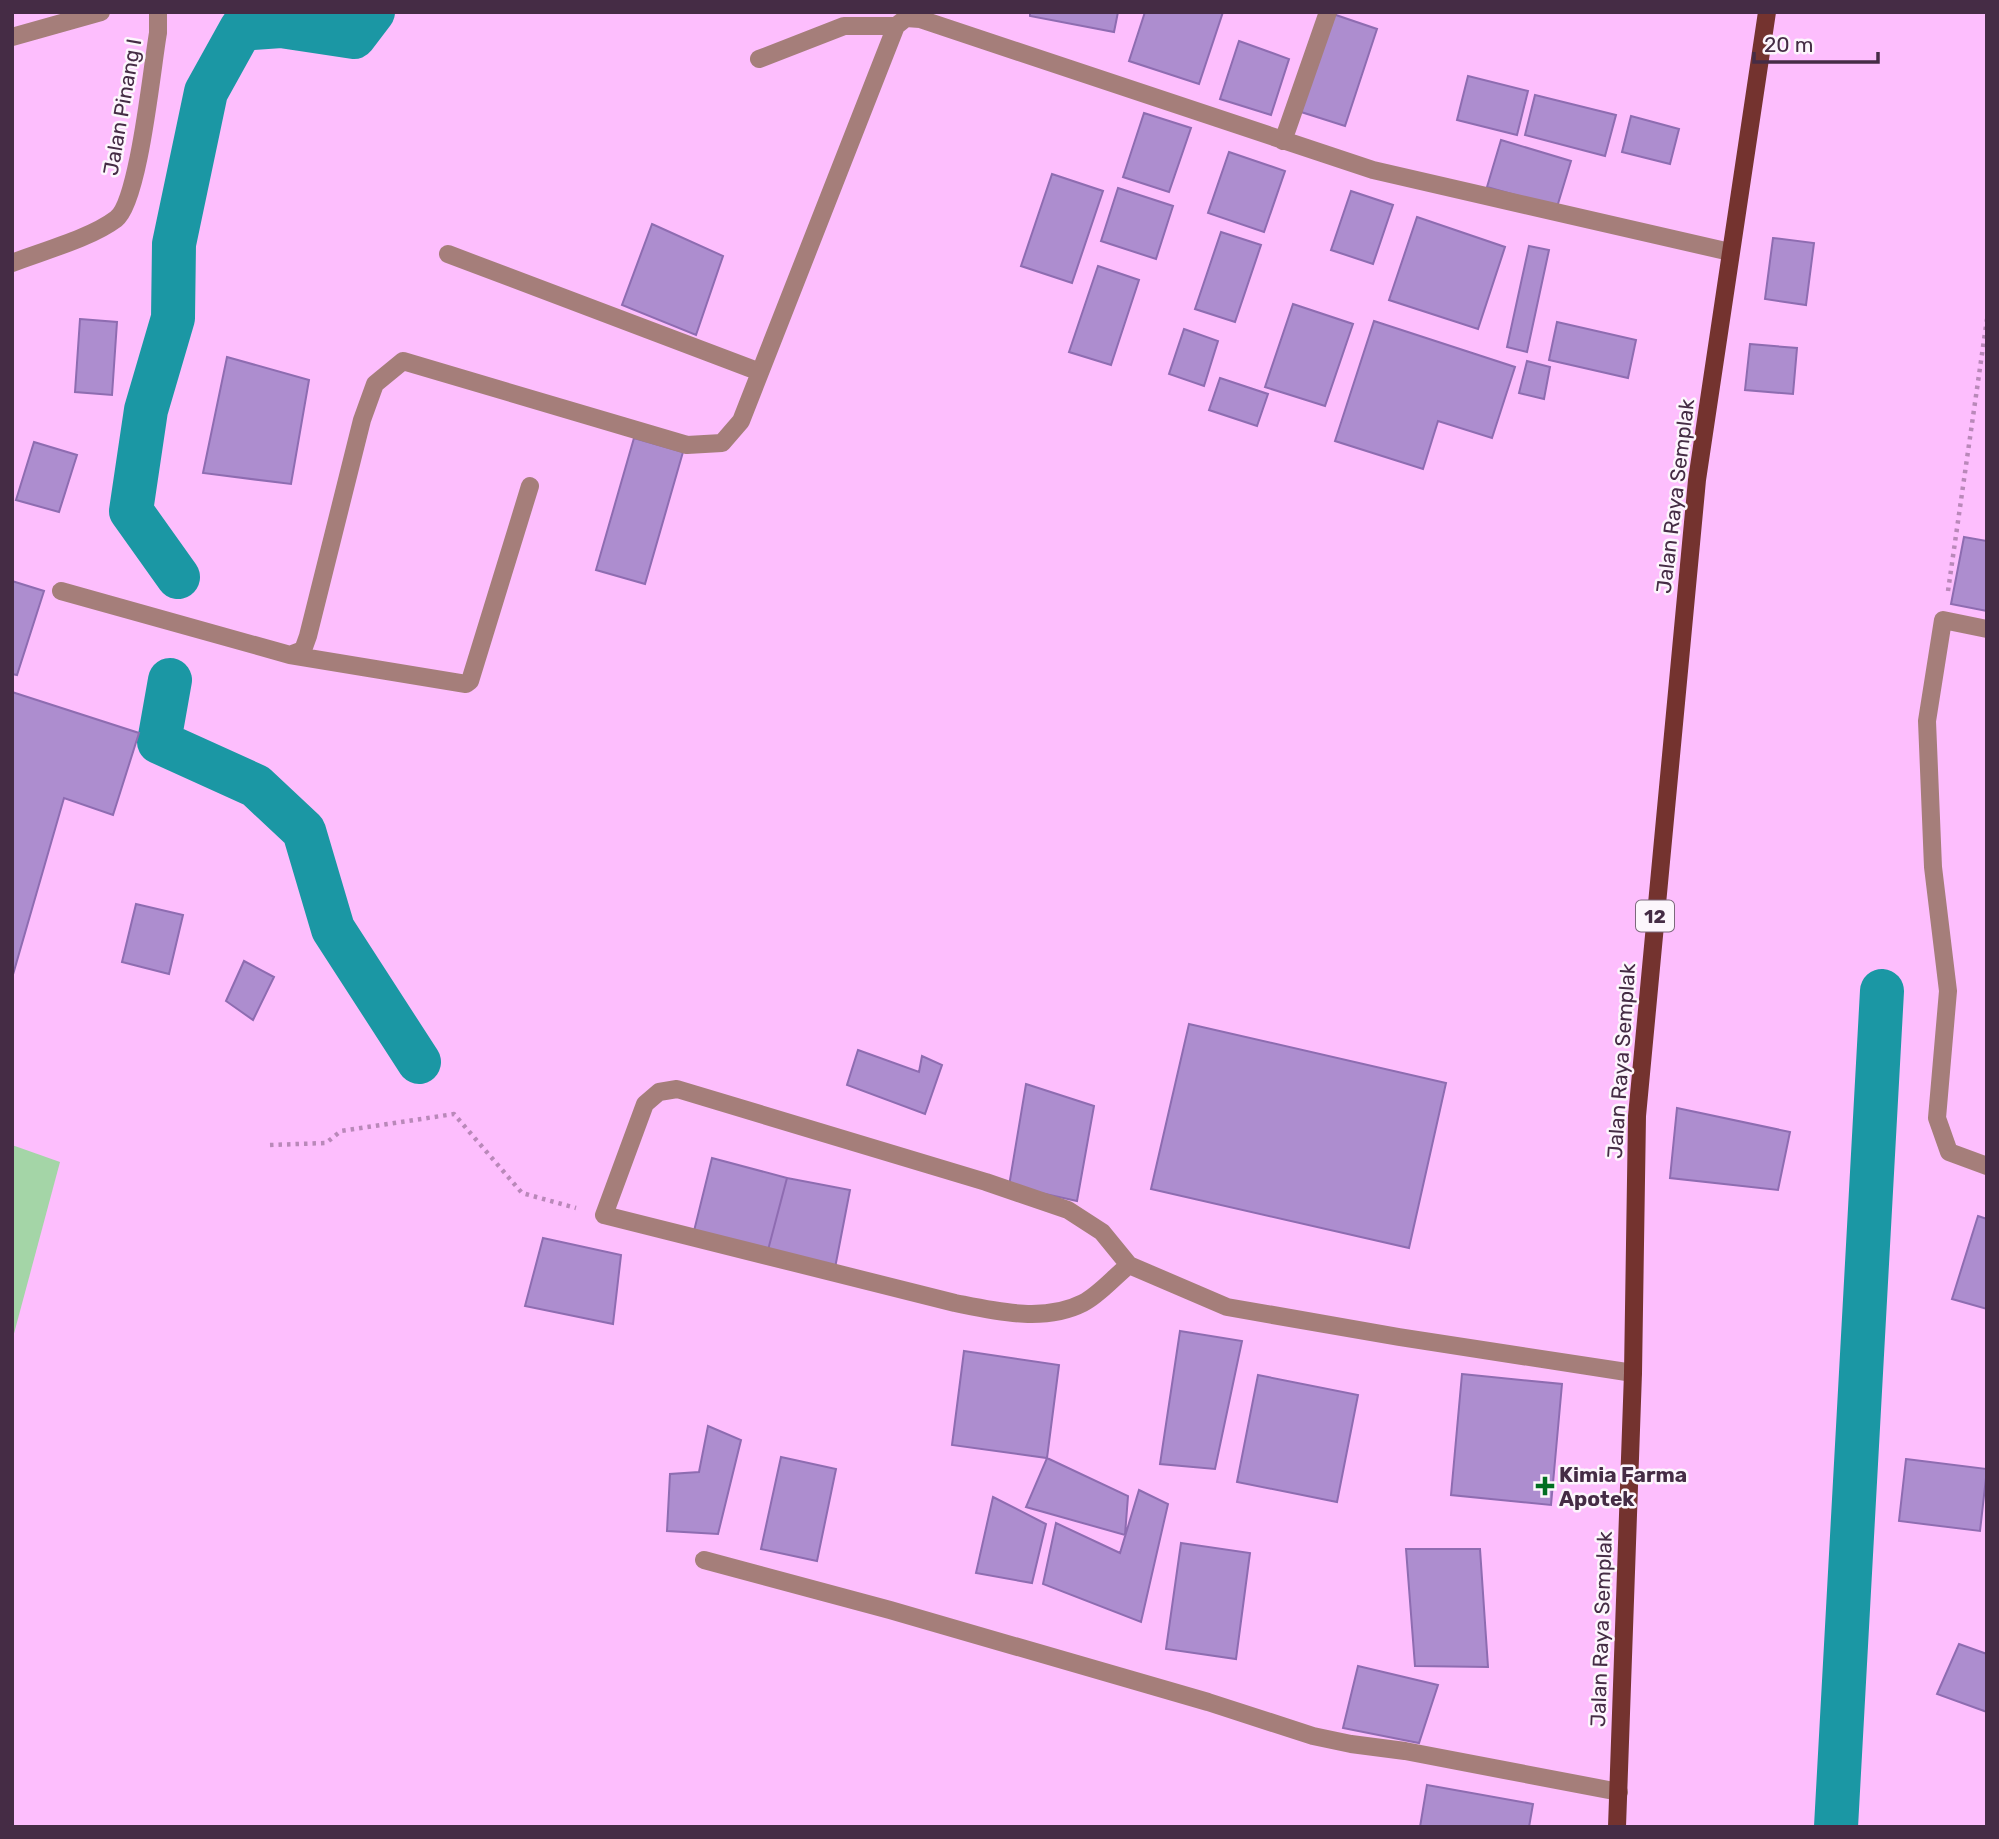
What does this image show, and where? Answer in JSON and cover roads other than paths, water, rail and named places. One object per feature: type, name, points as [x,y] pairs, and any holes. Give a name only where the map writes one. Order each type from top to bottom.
[{"type":"main road","name":"Jalan Raya Semplak","points":[[1617,1827],[1633,1373],[1637,1116],[1697,480],[1767,12]]},
{"type":"street","points":[[12,37],[101,12]]},
{"type":"street","name":"Jalan Pinang I","points":[[12,262],[94,232],[118,218],[134,181],[158,33],[158,12]]},
{"type":"street","points":[[1283,141],[1328,12]]},
{"type":"street","points":[[290,655],[303,650],[308,636],[362,420],[375,384],[403,361],[687,445],[722,443],[741,421],[896,26],[906,18],[920,19],[1373,170],[1730,253]]},
{"type":"street","points":[[758,59],[844,26],[896,26]]},
{"type":"street","points":[[448,254],[760,372]]},
{"type":"street","points":[[61,591],[290,655],[466,684],[470,681],[530,486]]},
{"type":"street","points":[[1987,629],[1943,620],[1927,722],[1933,867],[1948,991],[1937,1118],[1949,1152],[1987,1166]]},
{"type":"street","points":[[1129,1265],[1084,1303],[1062,1311],[1006,1314],[604,1215],[645,1104],[659,1092],[677,1089],[986,1182],[1068,1210],[1102,1232],[1129,1265],[1227,1307],[1399,1338],[1633,1373]]},
{"type":"street","points":[[704,1560],[890,1610],[1195,1698],[1312,1736],[1619,1791]]},
{"type":"waterway","points":[[178,577],[131,511],[146,410],[173,318],[174,244],[206,92],[241,29],[281,26],[354,37],[373,12]]},
{"type":"waterway","points":[[170,680],[159,742],[256,786],[304,831],[333,929],[419,1062]]},
{"type":"waterway","points":[[1836,1827],[1882,991]]},
{"type":"place","name":"Kimia Farma Apotek","points":[[1545,1486]]}]
